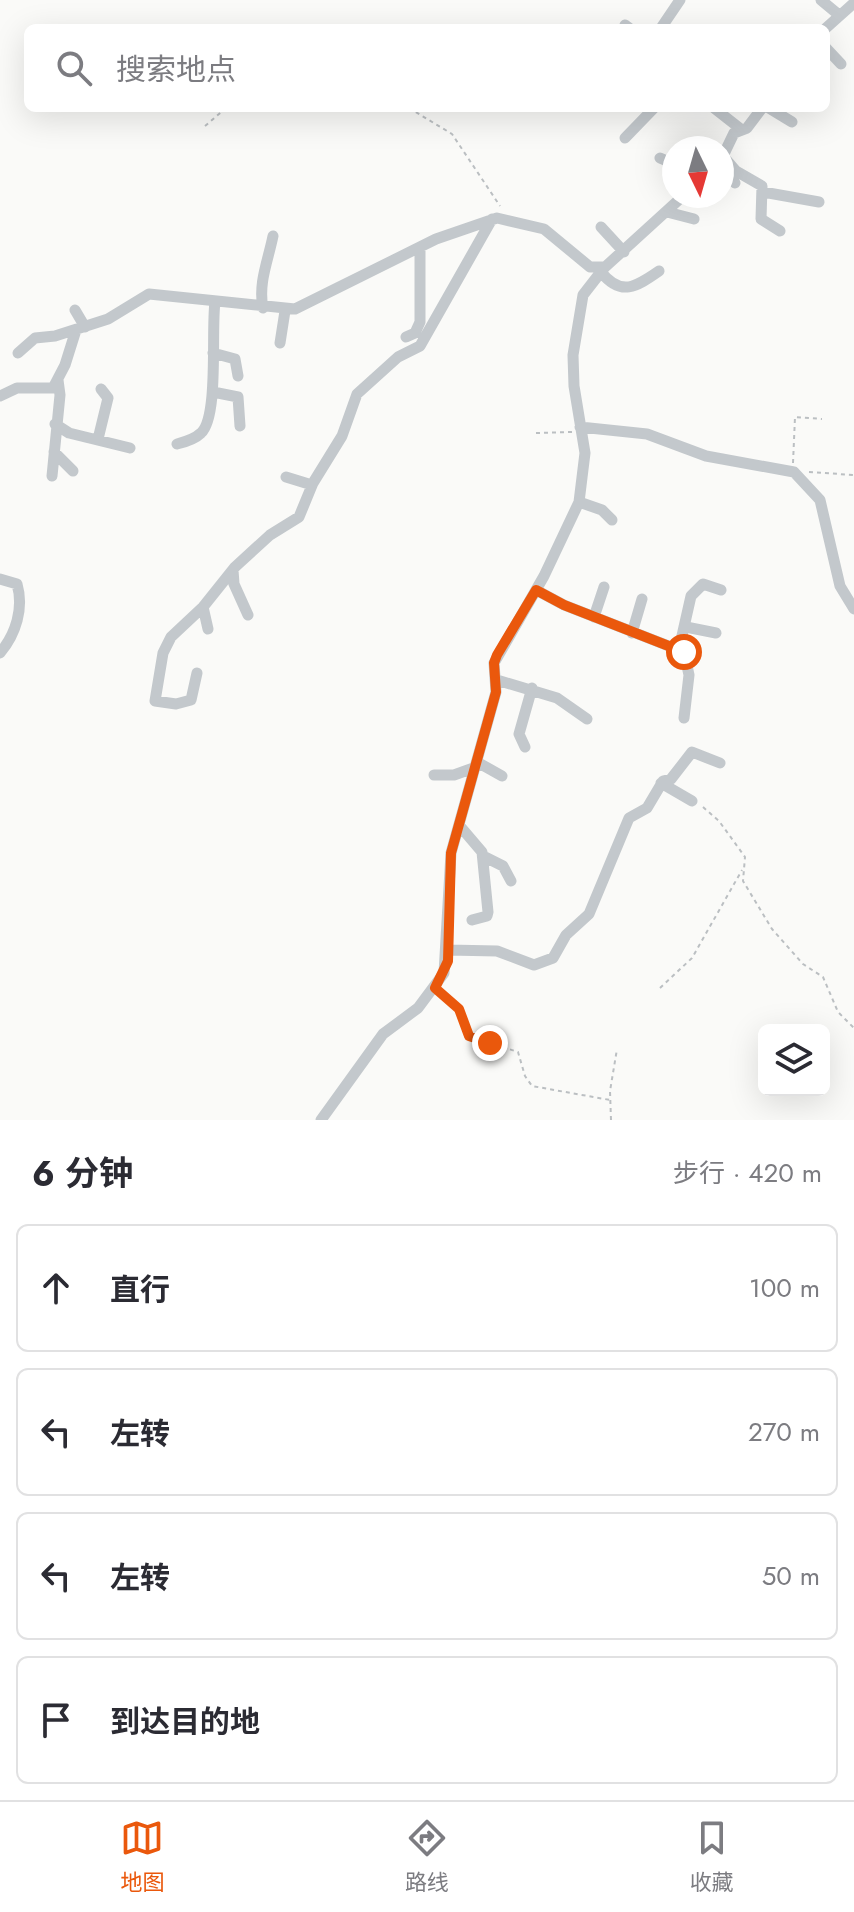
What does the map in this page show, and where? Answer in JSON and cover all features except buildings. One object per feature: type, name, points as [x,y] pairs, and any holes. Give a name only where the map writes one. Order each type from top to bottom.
[{"type":"street","points":[[664,24],[680,0]]},
{"type":"street","points":[[821,0],[848,11]]},
{"type":"street","points":[[830,25],[848,11]]},
{"type":"street","points":[[830,52],[841,64]]},
{"type":"street","points":[[625,138],[650,112]]},
{"type":"street","points":[[719,112],[742,130]]},
{"type":"street","points":[[732,136],[758,112]]},
{"type":"street","points":[[776,112],[792,122]]},
{"type":"street","points":[[734,169],[762,186],[761,219],[780,231]]},
{"type":"street","points":[[763,192],[819,202]]},
{"type":"street","points":[[321,1120],[383,1034],[418,1008],[444,973],[448,950],[449,869],[497,680],[494,663],[536,590],[579,502],[585,453],[574,386],[575,327],[583,295],[603,270],[671,208]]},
{"type":"street","points":[[667,212],[694,219]]},
{"type":"street","points":[[197,673],[191,700],[176,704],[155,701],[163,653],[171,637],[203,607],[233,570],[270,535],[293,522],[303,510],[312,485],[342,436],[357,394],[398,357],[420,346],[498,219]]},
{"type":"street","points":[[18,353],[35,338],[108,319],[149,294],[285,311],[309,303],[420,247],[498,219],[544,229],[590,267],[603,270],[617,286],[631,289],[659,271]]},
{"type":"street","points":[[601,227],[624,252]]},
{"type":"street","points":[[263,308],[263,276],[269,266],[273,236]]},
{"type":"street","points":[[406,337],[415,333],[420,322],[420,247]]},
{"type":"street","points":[[177,444],[201,434],[207,425],[213,392],[215,302]]},
{"type":"street","points":[[0,396],[17,388],[47,390],[58,380],[80,328],[75,310]]},
{"type":"street","points":[[280,343],[285,311]]},
{"type":"street","points":[[213,353],[235,359],[238,376]]},
{"type":"street","points":[[52,476],[60,395],[58,380]]},
{"type":"street","points":[[98,439],[108,398],[101,389]]},
{"type":"street","points":[[213,392],[238,397],[240,426]]},
{"type":"street","points":[[55,424],[69,433],[130,448]]},
{"type":"street","points":[[581,429],[647,434],[706,456],[795,473],[820,500],[840,586],[854,609]]},
{"type":"street","points":[[54,452],[73,471]]},
{"type":"street","points":[[286,477],[312,485]]},
{"type":"street","points":[[579,502],[602,510],[612,520]]},
{"type":"street","points":[[233,570],[234,584],[248,615]]},
{"type":"street","points":[[0,579],[17,584],[19,606],[13,635],[0,653]]},
{"type":"street","points":[[679,649],[689,603],[698,585],[721,590]]},
{"type":"street","points":[[594,617],[604,587]]},
{"type":"street","points":[[536,590],[632,633],[679,649],[689,664],[684,718]]},
{"type":"street","points":[[632,633],[642,599]]},
{"type":"street","points":[[203,607],[208,629]]},
{"type":"street","points":[[686,627],[716,633]]},
{"type":"street","points":[[497,680],[557,698],[587,719]]},
{"type":"street","points":[[525,747],[519,734],[532,688]]},
{"type":"street","points":[[448,950],[497,951],[534,965],[553,958],[566,935],[589,914],[629,818],[647,808],[661,783],[671,779],[692,752],[720,763]]},
{"type":"street","points":[[434,775],[454,775],[476,764]]},
{"type":"street","points":[[476,764],[502,776]]},
{"type":"street","points":[[661,783],[692,801]]},
{"type":"street","points":[[459,825],[480,846],[483,856],[488,912],[472,920]]},
{"type":"street","points":[[483,856],[503,866],[511,881]]},
{"type":"path","points":[[205,126],[221,112]]},
{"type":"path","points":[[416,112],[452,134],[498,200],[498,219]]},
{"type":"path","points":[[822,419],[795,417],[795,473],[854,475]]},
{"type":"path","points":[[536,433],[581,429]]},
{"type":"path","points":[[692,801],[719,821],[745,857],[743,870],[747,891],[772,929],[803,964],[823,977],[838,1012],[854,1028]]},
{"type":"path","points":[[660,988],[692,958],[743,870]]},
{"type":"path","points":[[435,988],[459,1009],[469,1036],[518,1052],[525,1076],[532,1086],[610,1100]]},
{"type":"path","points":[[611,1120],[610,1100],[617,1049]]},
{"type":"route","points":[[490,1043],[469,1036],[459,1009],[435,988],[448,961],[447,899],[451,853],[490,719],[496,692],[494,663],[497,655],[536,590],[564,605],[684,652]]}]
